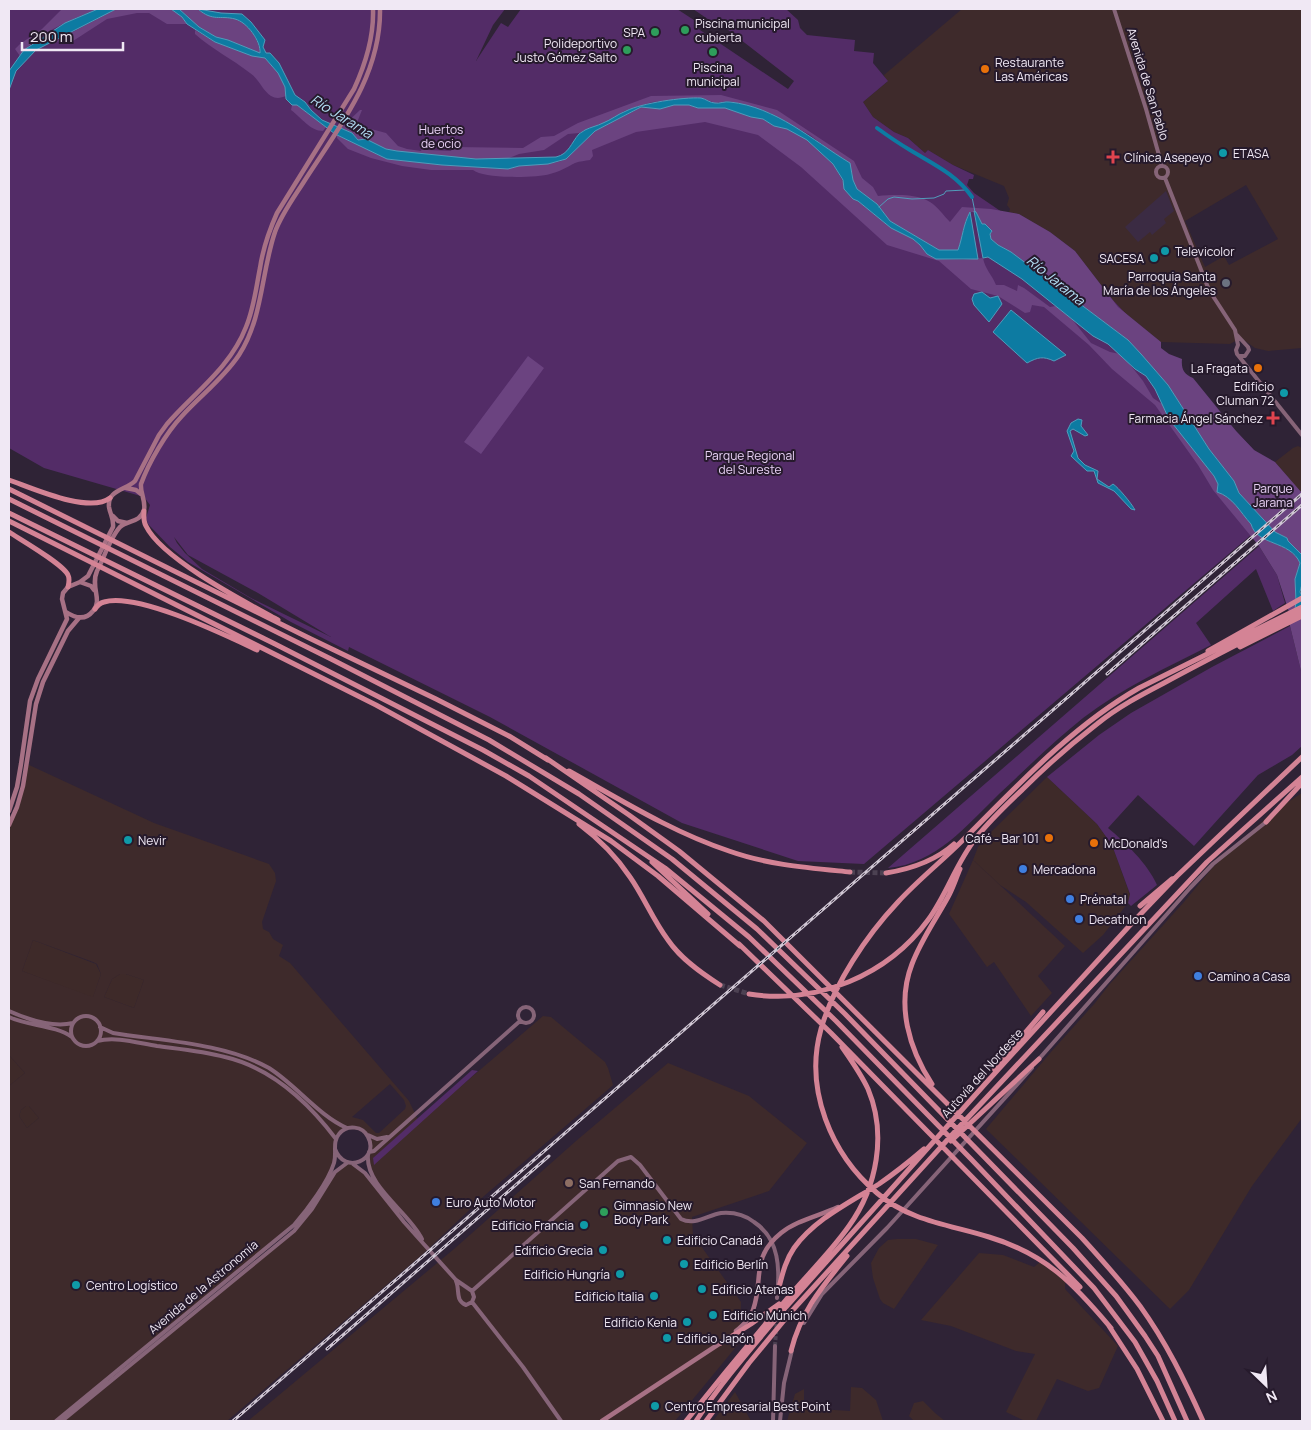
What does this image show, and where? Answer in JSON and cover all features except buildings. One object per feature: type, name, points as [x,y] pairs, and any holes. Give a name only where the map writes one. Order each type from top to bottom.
[{"type":"highway","points":[[9,480],[52,496],[76,502],[97,503],[110,498]]},
{"type":"highway","points":[[9,490],[509,736],[681,833],[731,852],[788,865],[850,872]]},
{"type":"highway","points":[[9,499],[339,663],[489,740],[579,794],[622,822],[672,859],[757,929],[844,1014],[979,1151],[1102,1280],[1130,1314],[1158,1356],[1189,1421]]},
{"type":"highway","points":[[144,511],[144,521],[148,530],[176,558],[193,570],[324,645]]},
{"type":"highway","points":[[9,513],[483,750],[528,776],[646,855],[687,885],[749,938],[836,1021],[1058,1249],[1107,1303],[1130,1336],[1147,1363],[1176,1421]]},
{"type":"highway","points":[[9,522],[320,677],[459,749],[604,836],[658,876],[740,946]]},
{"type":"highway","points":[[9,532],[48,557],[66,572],[69,581],[68,587]]},
{"type":"highway","points":[[886,873],[916,867],[938,856],[978,823],[1079,729],[1117,701],[1302,598]]},
{"type":"highway","points":[[95,609],[104,602],[112,601],[142,605],[164,611],[203,625],[320,677]]},
{"type":"highway","points":[[1270,628],[1302,607]]},
{"type":"highway","points":[[749,994],[768,997],[789,997],[807,994],[848,983],[879,966],[906,945],[928,920],[974,839],[992,818],[1065,751],[1113,712],[1158,686],[1302,611]]},
{"type":"highway","points":[[1164,676],[1270,628],[1302,616]]},
{"type":"highway","name":"Autovía del Nordeste","points":[[696,1421],[744,1358],[786,1308],[985,1084],[1177,876],[1302,757]]},
{"type":"highway","points":[[546,758],[679,852],[764,921],[939,1094],[1110,1269],[1140,1307],[1169,1351],[1201,1421]]},
{"type":"highway","name":"Autovía del Nordeste","points":[[706,1421],[755,1355],[792,1312],[960,1126],[1207,862],[1302,777]]},
{"type":"highway","points":[[1266,822],[1302,783]]},
{"type":"highway","points":[[562,810],[601,842],[614,856],[631,878],[669,942],[702,974],[720,984]]},
{"type":"highway","points":[[978,823],[952,851],[897,903],[872,932],[829,1004],[820,1032],[817,1054],[817,1078],[821,1106],[838,1148],[848,1163],[877,1194],[916,1216],[991,1237],[1029,1253],[1066,1278],[1084,1295],[1111,1328]]},
{"type":"highway","points":[[646,855],[829,1031],[1070,1276],[1111,1328],[1137,1369],[1162,1421]]},
{"type":"highway","points":[[939,1094],[925,1074],[914,1052],[905,1011],[905,996],[907,980],[916,954],[949,896],[964,856]]},
{"type":"highway","points":[[1140,906],[1167,882],[1177,876]]},
{"type":"highway","points":[[985,1084],[989,1075],[1043,1012]]},
{"type":"highway","points":[[686,1421],[740,1354],[849,1226],[863,1203],[871,1182],[876,1162],[877,1144],[874,1109],[868,1090],[852,1062],[829,1031]]},
{"type":"highway","points":[[920,1171],[1039,1059]]},
{"type":"highway","points":[[778,1291],[786,1262],[806,1234],[848,1203],[898,1171],[940,1136]]},
{"type":"highway","points":[[791,1351],[801,1320],[811,1303],[872,1224]]},
{"type":"highway","points":[[721,1342],[770,1312],[809,1273]]},
{"type":"main road","points":[[9,825],[23,786],[36,704],[43,682],[68,631],[79,618],[89,615],[95,609],[97,602],[94,579],[112,534],[113,522],[109,509],[110,498],[118,490],[135,481],[159,435],[167,424],[222,368],[235,350],[252,309],[270,228],[354,89],[370,46],[373,9]]},
{"type":"main road","points":[[9,811],[17,787],[30,701],[67,619],[62,599],[63,594],[68,587],[88,576],[112,534],[127,523],[135,521],[140,517],[144,511],[140,490],[143,479],[165,438],[181,416],[222,377],[246,342],[257,315],[270,247],[276,230],[295,195],[328,145],[366,80],[372,64],[380,27],[380,9]]},
{"type":"main road","points":[[124,488],[136,490],[142,495]]},
{"type":"main road","points":[[112,515],[118,521],[127,523]]},
{"type":"main road","points":[[80,582],[91,586],[95,591]]},
{"type":"main road","points":[[66,612],[79,618]]},
{"type":"main road","points":[[602,1421],[664,1381],[743,1325],[750,1316],[755,1304],[761,1259],[769,1245],[781,1233],[796,1224],[848,1203]]},
{"type":"street","name":"Avenida de San Pablo","points":[[1114,9],[1162,166]]},
{"type":"street","points":[[1162,166],[1168,171],[1168,175],[1165,178],[1160,178],[1157,174],[1158,168],[1162,166]]},
{"type":"street","points":[[1165,178],[1209,290],[1230,321],[1236,334],[1238,345],[1236,350],[1248,368],[1302,435]]},
{"type":"street","points":[[1236,334],[1249,350],[1245,356],[1248,368]]},
{"type":"street","points":[[1238,345],[1245,344]]},
{"type":"street","points":[[1240,356],[1245,356]]},
{"type":"street","points":[[780,1421],[784,1383],[791,1351],[804,1321],[822,1294],[894,1222],[1190,888],[1213,864],[1266,822]]},
{"type":"street","points":[[524,1007],[531,1009],[534,1013],[532,1020],[526,1023],[520,1021],[517,1015],[519,1010],[524,1007]]},
{"type":"street","points":[[9,1011],[49,1024],[64,1026],[87,1016],[96,1020],[100,1027],[100,1036],[97,1041]]},
{"type":"street","points":[[9,1017],[31,1025],[63,1032],[83,1046],[89,1046],[97,1041],[113,1039],[225,1056],[252,1066],[267,1073],[296,1096],[319,1117],[336,1139]]},
{"type":"street","points":[[350,1163],[358,1162],[374,1151],[520,1021]]},
{"type":"street","points":[[72,1037],[74,1023]]},
{"type":"street","points":[[100,1027],[113,1033],[226,1051],[254,1061],[284,1079],[334,1122],[347,1128],[359,1128],[377,1139],[390,1136]]},
{"type":"street","points":[[347,1128],[336,1139],[335,1149],[342,1160],[365,1173],[404,1222],[424,1242],[456,1280],[472,1291],[474,1297],[472,1302],[466,1305],[460,1302],[456,1280]]},
{"type":"street","points":[[367,1134],[371,1144],[369,1168],[390,1200],[419,1232],[424,1242]]},
{"type":"street","name":"Avenida de la Astronomía","points":[[56,1421],[294,1224],[313,1201],[331,1170],[335,1149]]},
{"type":"street","points":[[472,1291],[618,1161],[630,1157],[640,1165],[678,1218],[691,1222],[728,1213],[746,1217],[759,1225],[769,1235],[776,1251],[778,1263],[777,1298]]},
{"type":"street","name":"Avenida de la Astronomía","points":[[62,1421],[294,1231],[312,1208],[335,1172],[350,1163]]},
{"type":"street","points":[[459,1292],[467,1289]]},
{"type":"street","points":[[472,1302],[523,1367],[561,1421]]},
{"type":"street","points":[[772,1421],[776,1346]]},
{"type":"shaded area","points":[[962,9],[1302,9],[1302,348],[1268,351],[1255,348],[1241,338],[1230,344],[1161,342],[1118,307],[1075,251],[1050,232],[1019,214],[1009,212],[1010,209],[1007,205],[1009,198],[1004,186],[953,165],[928,150],[925,153],[908,138],[894,132],[873,117],[863,102],[887,82],[884,75]],"holes":[[[1246,185],[1278,239],[1229,265],[1224,256],[1205,267],[1185,221]]]},
{"type":"shaded area","points":[[1166,191],[1174,211],[1164,219],[1166,223],[1152,235],[1150,232],[1138,242],[1125,227]]},
{"type":"shaded area","points":[[1298,446],[1302,448],[1301,492],[1275,462]]},
{"type":"shaded area","points":[[27,764],[154,823],[269,864],[275,873],[276,881],[262,922],[263,929],[269,932],[273,939],[283,945],[279,956],[290,963],[409,1101],[419,1122],[543,1016],[551,1017],[605,1062],[613,1085],[484,1196],[425,1252],[227,1421],[62,1421],[298,1228],[335,1172],[347,1163],[360,1167],[422,1241],[421,1237],[377,1181],[368,1163],[371,1144],[363,1131],[347,1128],[336,1139],[335,1162],[313,1201],[294,1225],[56,1421],[9,1421],[9,1086],[25,1073],[9,1055],[9,825],[17,807]],"holes":[[[33,940],[93,962],[97,964],[101,974],[93,997],[22,971]],[[120,974],[126,974],[144,980],[134,1008],[104,997],[112,979]],[[390,1084],[404,1100],[406,1106],[379,1133],[376,1133],[363,1120],[352,1117]],[[29,1106],[39,1118],[27,1128],[19,1116],[21,1110]]]},
{"type":"shaded area","points":[[1047,777],[1097,824],[1112,845],[1130,895],[1128,903],[1103,935],[1083,953],[1026,902],[1000,885],[973,860],[978,847],[989,834]]},
{"type":"shaded area","points":[[1302,793],[1302,1118],[1252,1186],[1189,1290],[1170,1309],[986,1129],[1213,867],[1271,813]]},
{"type":"shaded area","points":[[973,860],[1065,946],[1038,976],[1052,993],[1031,1016],[994,962],[987,967],[949,914]]},
{"type":"shaded area","points":[[33,940],[96,964],[101,974],[93,998],[22,971]]},
{"type":"shaded area","points":[[120,974],[144,980],[134,1008],[104,997],[112,979]]},
{"type":"shaded area","points":[[9,1055],[25,1073],[9,1086]]},
{"type":"shaded area","points":[[668,1063],[749,1096],[807,1143],[769,1191],[692,1217],[693,1235],[741,1302],[740,1342],[675,1421],[248,1421],[454,1249]]},
{"type":"shaded area","points":[[29,1106],[39,1118],[27,1128],[19,1116],[21,1110]]},
{"type":"shaded area","points":[[916,1239],[938,1245],[894,1309],[883,1303],[880,1299],[873,1278],[871,1263],[879,1248],[888,1240]]},
{"type":"shaded area","points":[[979,1253],[1003,1255],[1034,1267],[1040,1262],[1065,1281],[1065,1289],[1118,1346],[1099,1388],[1088,1391],[1057,1379],[1036,1421],[1025,1421],[1006,1412],[1035,1354],[1016,1351],[951,1326],[921,1320]]},
{"type":"shaded area","points":[[851,1387],[862,1388],[876,1400],[883,1421],[787,1421],[795,1394],[804,1389],[804,1408],[850,1411]]},
{"type":"shaded area","points":[[735,1392],[751,1421],[713,1421]]},
{"type":"shaded area","points":[[923,1401],[945,1421],[914,1421],[909,1416],[914,1403]]},
{"type":"green space","name":"Parque Regional del Sureste","points":[[9,9],[505,9],[493,25],[476,61],[501,23],[508,27],[521,9],[677,9],[700,24],[697,28],[788,89],[794,81],[723,26],[721,28],[693,9],[786,9],[798,20],[800,28],[807,35],[855,40],[854,51],[874,53],[873,63],[888,81],[863,102],[873,117],[894,132],[908,138],[925,153],[928,150],[974,175],[973,179],[969,179],[967,185],[974,193],[1080,265],[1297,496],[864,864],[798,861],[682,823],[490,717],[349,647],[348,651],[291,622],[188,562],[170,547],[148,524],[146,518],[150,505],[144,497],[44,468],[9,448]],"holes":[[[174,537],[188,555],[258,593],[331,637],[251,598],[202,569],[185,553]]]},
{"type":"green space","points":[[62,9],[98,9],[45,33],[20,56],[15,49],[42,29]]},
{"type":"green space","points":[[116,9],[171,9],[182,17],[187,24],[167,24],[149,13],[137,13],[107,19],[73,41],[49,42],[67,35]]},
{"type":"green space","points":[[179,9],[198,9],[208,15],[240,21],[249,28],[258,43],[260,54],[228,40],[216,37],[199,27]]},
{"type":"green space","points":[[195,30],[215,42],[252,56],[265,58],[278,73],[285,87],[286,96],[275,98],[271,96],[253,75],[195,34]]},
{"type":"green space","name":"Parque Jarama","points":[[721,95],[777,110],[854,161],[862,178],[873,187],[878,196],[904,195],[924,199],[935,206],[950,222],[962,207],[991,209],[1019,214],[1050,232],[1075,251],[1118,307],[1161,342],[1161,348],[1169,354],[1182,359],[1185,373],[1193,378],[1236,431],[1254,450],[1275,462],[1302,493],[1302,555],[1287,538],[1275,532],[1239,493],[1234,481],[1209,449],[1168,385],[1128,340],[1011,252],[998,245],[991,239],[990,234],[992,232],[982,224],[976,212],[970,212],[964,226],[958,250],[939,250],[890,221],[877,204],[857,189],[852,172],[846,161],[842,160],[810,135],[770,113],[729,101],[715,103],[699,98],[652,102],[624,111],[613,119],[579,133],[568,134],[544,150],[519,154],[507,159],[476,159],[386,149],[366,139],[358,140],[352,133],[341,128],[362,110],[356,125],[386,133],[398,146],[407,149],[421,151],[423,147],[427,150],[451,151],[453,147],[523,148],[541,137],[554,136],[578,123],[651,96]]},
{"type":"green space","points":[[292,105],[297,105],[326,127],[323,131],[314,129],[291,110]]},
{"type":"green space","points":[[674,105],[689,105],[698,108],[725,108],[763,119],[774,126],[787,129],[799,135],[833,164],[853,199],[891,228],[913,239],[927,254],[936,259],[963,260],[983,258],[996,285],[1004,285],[1017,291],[1018,285],[1024,288],[1050,307],[1056,306],[1071,318],[1091,343],[1110,352],[1120,354],[1143,381],[1153,398],[1162,404],[1170,419],[1214,476],[1218,484],[1217,488],[1233,501],[1251,524],[1254,531],[1267,540],[1289,550],[1300,563],[1295,579],[1296,602],[1302,605],[1302,675],[1290,626],[1289,612],[1277,575],[1259,546],[1213,490],[1198,465],[1155,405],[1044,307],[1032,305],[1030,312],[1025,313],[998,296],[971,289],[939,261],[887,245],[801,167],[758,135],[705,122],[636,132],[592,150],[593,156],[590,160],[577,162],[550,174],[522,177],[488,175],[473,170],[431,170],[402,166],[371,158],[348,149],[337,138],[337,135],[387,159],[508,169],[558,162],[566,159],[595,131],[641,107],[660,109]]},
{"type":"green space","points":[[528,356],[544,368],[481,454],[464,442]]},
{"type":"green space","points":[[1259,546],[1277,575],[1285,603],[1273,611],[1256,569],[1196,623],[1211,645],[1129,688],[1083,718],[1040,755],[962,830],[936,851],[905,865],[888,868]]},
{"type":"green space","points":[[1290,626],[1302,675],[1302,746],[1292,755],[1258,775],[1194,846],[1138,795],[1108,828],[1142,861],[1157,885],[1131,906],[1128,903],[1130,894],[1112,845],[1097,824],[1047,777],[1099,735],[1131,713]]},
{"type":"green space","points":[[472,1070],[478,1071],[374,1165],[373,1158]]},
{"type":"water","points":[[98,9],[116,9],[36,50],[16,71],[9,90],[9,71],[24,50],[65,23]]},
{"type":"water","points":[[171,9],[179,9],[199,27],[216,37],[260,53],[256,38],[240,21],[208,15],[198,9],[242,14],[265,40],[263,47],[266,53],[270,53],[279,63],[295,95],[305,102],[322,120],[352,133],[358,140],[366,139],[386,149],[397,151],[476,159],[556,157],[567,151],[579,134],[585,130],[642,105],[701,98],[713,103],[728,102],[747,105],[778,117],[850,163],[853,180],[857,189],[877,204],[890,221],[939,250],[958,250],[970,212],[978,259],[936,259],[927,254],[913,239],[891,228],[853,199],[844,189],[843,180],[833,164],[807,140],[787,129],[774,126],[763,119],[725,108],[698,108],[689,105],[674,105],[660,109],[641,107],[595,131],[566,159],[548,164],[519,166],[508,169],[387,159],[335,134],[297,105],[292,105],[286,99],[285,87],[278,73],[265,58],[252,56],[215,42],[187,24],[182,17]]},
{"type":"water","points":[[974,211],[982,224],[985,224],[992,231],[990,234],[991,239],[1128,340],[1168,385],[1209,449],[1234,481],[1239,493],[1275,532],[1287,538],[1302,555],[1302,584],[1300,592],[1302,596],[1302,617],[1295,609],[1295,579],[1300,563],[1295,556],[1282,546],[1260,536],[1254,531],[1251,524],[1232,501],[1217,492],[1218,484],[1214,476],[1169,419],[1155,389],[1146,376],[1135,369],[1108,344],[1093,336],[1022,279],[988,257],[983,258]]},
{"type":"water","points":[[982,292],[990,298],[998,296],[1002,304],[989,322],[974,305],[972,299],[974,294]]},
{"type":"water","points":[[1011,310],[1066,355],[1054,361],[1040,358],[1027,363],[993,332]]},
{"type":"water","points":[[1078,419],[1082,420],[1081,426],[1088,435],[1085,436],[1073,429],[1070,431],[1078,458],[1085,465],[1098,471],[1097,479],[1109,487],[1113,484],[1135,510],[1131,509],[1114,491],[1098,483],[1094,471],[1087,471],[1071,456],[1074,451],[1067,431],[1071,423]]},
{"type":"waterway","points":[[877,128],[901,145],[936,165],[959,182],[972,197]]},
{"type":"waterway","points":[[879,207],[888,199],[894,197],[912,199],[934,198],[944,194],[946,191],[965,190],[972,197],[975,212]]},
{"type":"tunnel","points":[[850,872],[886,873]]},
{"type":"tunnel","points":[[720,985],[749,994]]},
{"type":"tunnel","points":[[775,1346],[777,1318]]},
{"type":"railway","points":[[233,1421],[1302,494]]},
{"type":"railway","points":[[1107,674],[1302,505]]},
{"type":"railway","points":[[327,1349],[549,1156]]},
{"type":"place","name":"Piscina municipal cubierta","points":[[685,30]]},
{"type":"place","name":"SPA","points":[[655,32]]},
{"type":"place","name":"Polideportivo Justo Gómez Salto","points":[[627,50]]},
{"type":"place","name":"Piscina municipal","points":[[713,52]]},
{"type":"place","name":"Restaurante Las Américas","points":[[985,69]]},
{"type":"place","name":"ETASA","points":[[1223,153]]},
{"type":"place","name":"Clínica Asepeyo","points":[[1113,157]]},
{"type":"place","name":"Televicolor","points":[[1165,251]]},
{"type":"place","name":"SACESA","points":[[1154,258]]},
{"type":"place","name":"Parroquia Santa María de los Ángeles","points":[[1226,283]]},
{"type":"place","name":"La Fragata","points":[[1258,368]]},
{"type":"place","name":"Edificio Cluman 72","points":[[1284,393]]},
{"type":"place","name":"Farmacia Ángel Sánchez","points":[[1273,418]]},
{"type":"place","name":"Café - Bar 101","points":[[1049,838]]},
{"type":"place","name":"Nevir","points":[[128,840]]},
{"type":"place","name":"McDonald's","points":[[1094,843]]},
{"type":"place","name":"Mercadona","points":[[1023,869]]},
{"type":"place","name":"Prénatal","points":[[1070,899]]},
{"type":"place","name":"Decathlon","points":[[1079,919]]},
{"type":"place","name":"Camino a Casa","points":[[1198,976]]},
{"type":"place","name":"San Fernando","points":[[569,1183]]},
{"type":"place","name":"Euro Auto Motor","points":[[436,1202]]},
{"type":"place","name":"Gimnasio New Body Park","points":[[604,1212]]},
{"type":"place","name":"Edificio Francia","points":[[584,1225]]},
{"type":"place","name":"Edificio Canadá","points":[[667,1240]]},
{"type":"place","name":"Edificio Grecia","points":[[603,1250]]},
{"type":"place","name":"Edificio Berlín","points":[[684,1264]]},
{"type":"place","name":"Edificio Hungría","points":[[620,1274]]},
{"type":"place","name":"Centro Logístico","points":[[76,1285]]},
{"type":"place","name":"Edificio Atenas","points":[[702,1289]]},
{"type":"place","name":"Edificio Italia","points":[[654,1296]]},
{"type":"place","name":"Edificio Múnich","points":[[713,1315]]},
{"type":"place","name":"Edificio Kenia","points":[[687,1322]]},
{"type":"place","name":"Edificio Japón","points":[[667,1338]]},
{"type":"place","name":"Centro Empresarial Best Point","points":[[655,1406]]},
{"type":"water label","name":"Río Jarama","points":[[342,116]]},
{"type":"water label","name":"Río Jarama","points":[[1056,280]]},
{"type":"park label","name":"Huertos de ocio","points":[[441,136]]}]
